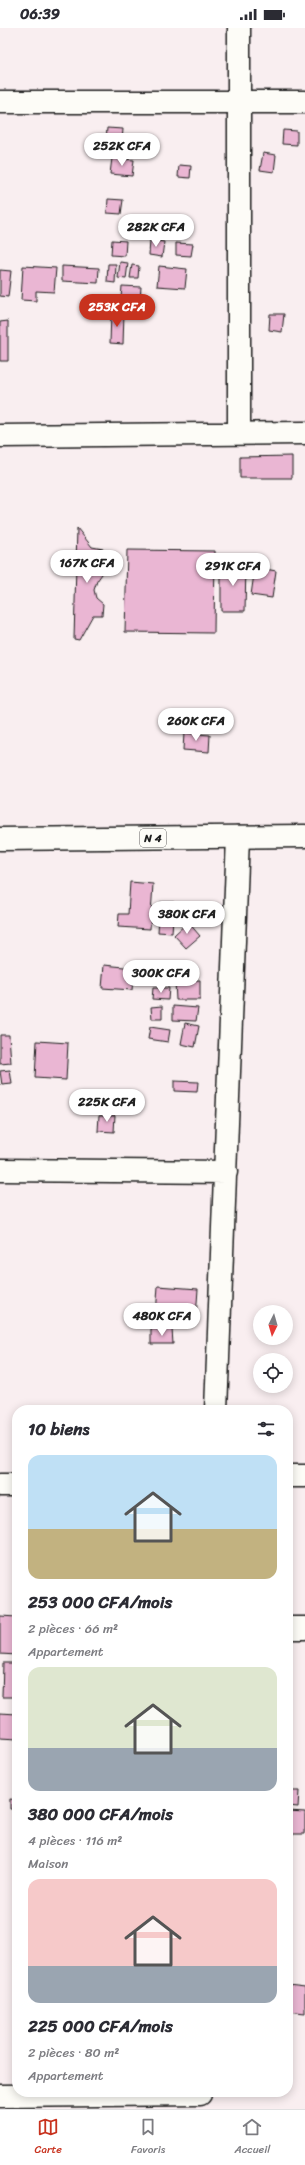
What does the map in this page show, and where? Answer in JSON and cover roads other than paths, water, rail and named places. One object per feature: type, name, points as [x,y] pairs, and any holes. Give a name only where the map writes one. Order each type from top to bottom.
[{"type":"main road","points":[[239,28],[240,433]]},
{"type":"main road","points":[[0,102],[305,102]]},
{"type":"main road","points":[[0,436],[305,432]]},
{"type":"main road","name":"N 4","points":[[0,839],[305,836]]},
{"type":"main road","points":[[216,1405],[238,837]]},
{"type":"main road","points":[[0,1170],[226,1172]]},
{"type":"main road","points":[[293,1476],[305,1476]]},
{"type":"main road","points":[[0,1486],[12,1485]]},
{"type":"main road","points":[[293,1628],[305,1628]]},
{"type":"main road","points":[[0,2096],[12,2096]]},
{"type":"main road","points":[[100,2097],[200,2098]]}]
